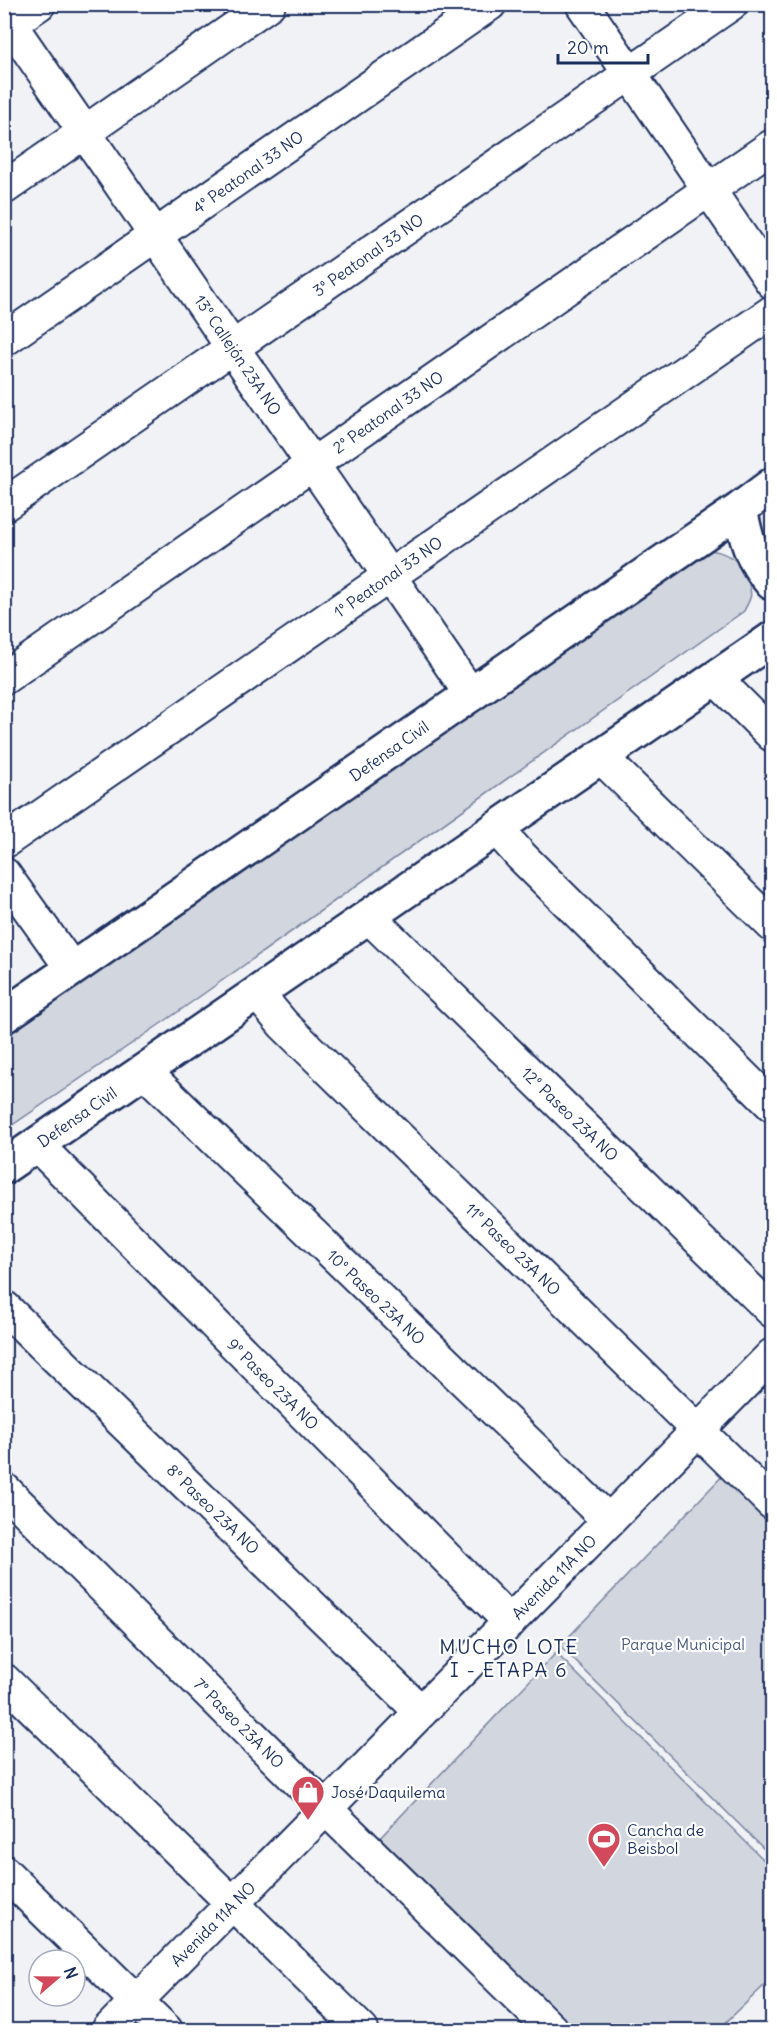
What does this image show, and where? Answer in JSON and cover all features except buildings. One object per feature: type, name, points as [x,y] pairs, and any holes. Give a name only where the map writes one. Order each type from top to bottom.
[{"type":"street","points":[[7,22],[39,4]]},
{"type":"street","points":[[4,188],[269,4]]},
{"type":"street","name":"4° Peatonal 33 NO","points":[[4,340],[490,4]]},
{"type":"street","points":[[582,4],[772,282]]},
{"type":"street","name":"3° Peatonal 33 NO","points":[[4,506],[731,4]]},
{"type":"street","name":"13° Callejón 23A NO","points":[[7,22],[471,695]]},
{"type":"street","name":"2° Peatonal 33 NO","points":[[4,678],[772,146]]},
{"type":"street","name":"1° Peatonal 33 NO","points":[[4,842],[772,312]]},
{"type":"street","name":"Defensa Civil","points":[[4,1016],[772,485]]},
{"type":"street","points":[[740,509],[747,542],[760,570],[772,583]]},
{"type":"street","name":"Defensa Civil","points":[[4,1167],[772,639]]},
{"type":"street","points":[[715,678],[772,735]]},
{"type":"street","points":[[600,756],[772,925]]},
{"type":"street","points":[[495,828],[772,1105]]},
{"type":"street","points":[[4,874],[72,969]]},
{"type":"street","name":"12° Paseo 23A NO","points":[[368,916],[772,1311]]},
{"type":"street","name":"11° Paseo 23A NO","points":[[256,993],[284,1024],[772,1503]]},
{"type":"street","name":"10° Paseo 23A NO","points":[[144,1071],[609,1521]]},
{"type":"street","name":"9° Paseo 23A NO","points":[[36,1145],[510,1622]]},
{"type":"street","name":"8° Paseo 23A NO","points":[[4,1307],[422,1712]]},
{"type":"street","name":"Avenida 11A NO","points":[[108,2031],[772,1355]]},
{"type":"street","name":"7° Paseo 23A NO","points":[[4,1489],[552,2031]]},
{"type":"street","points":[[4,1680],[362,2031]]},
{"type":"street","points":[[4,1872],[166,2031]]},
{"type":"green space","points":[[700,549],[724,554],[742,568],[751,593],[744,611],[175,1014],[5,1130],[5,1025]]},
{"type":"green space","name":"Parque Municipal","points":[[726,1472],[772,1519],[772,1857],[560,1646]]},
{"type":"green space","points":[[556,1653],[772,1868],[772,1978],[718,2030],[566,2030],[377,1841]]},
{"type":"place","name":"José Daquilema","points":[[308,1821]]},
{"type":"place","name":"Cancha de Beisbol","points":[[604,1868]]},
{"type":"district","name":"MUCHO LOTE I - ETAPA 6","points":[[509,1658]]}]
